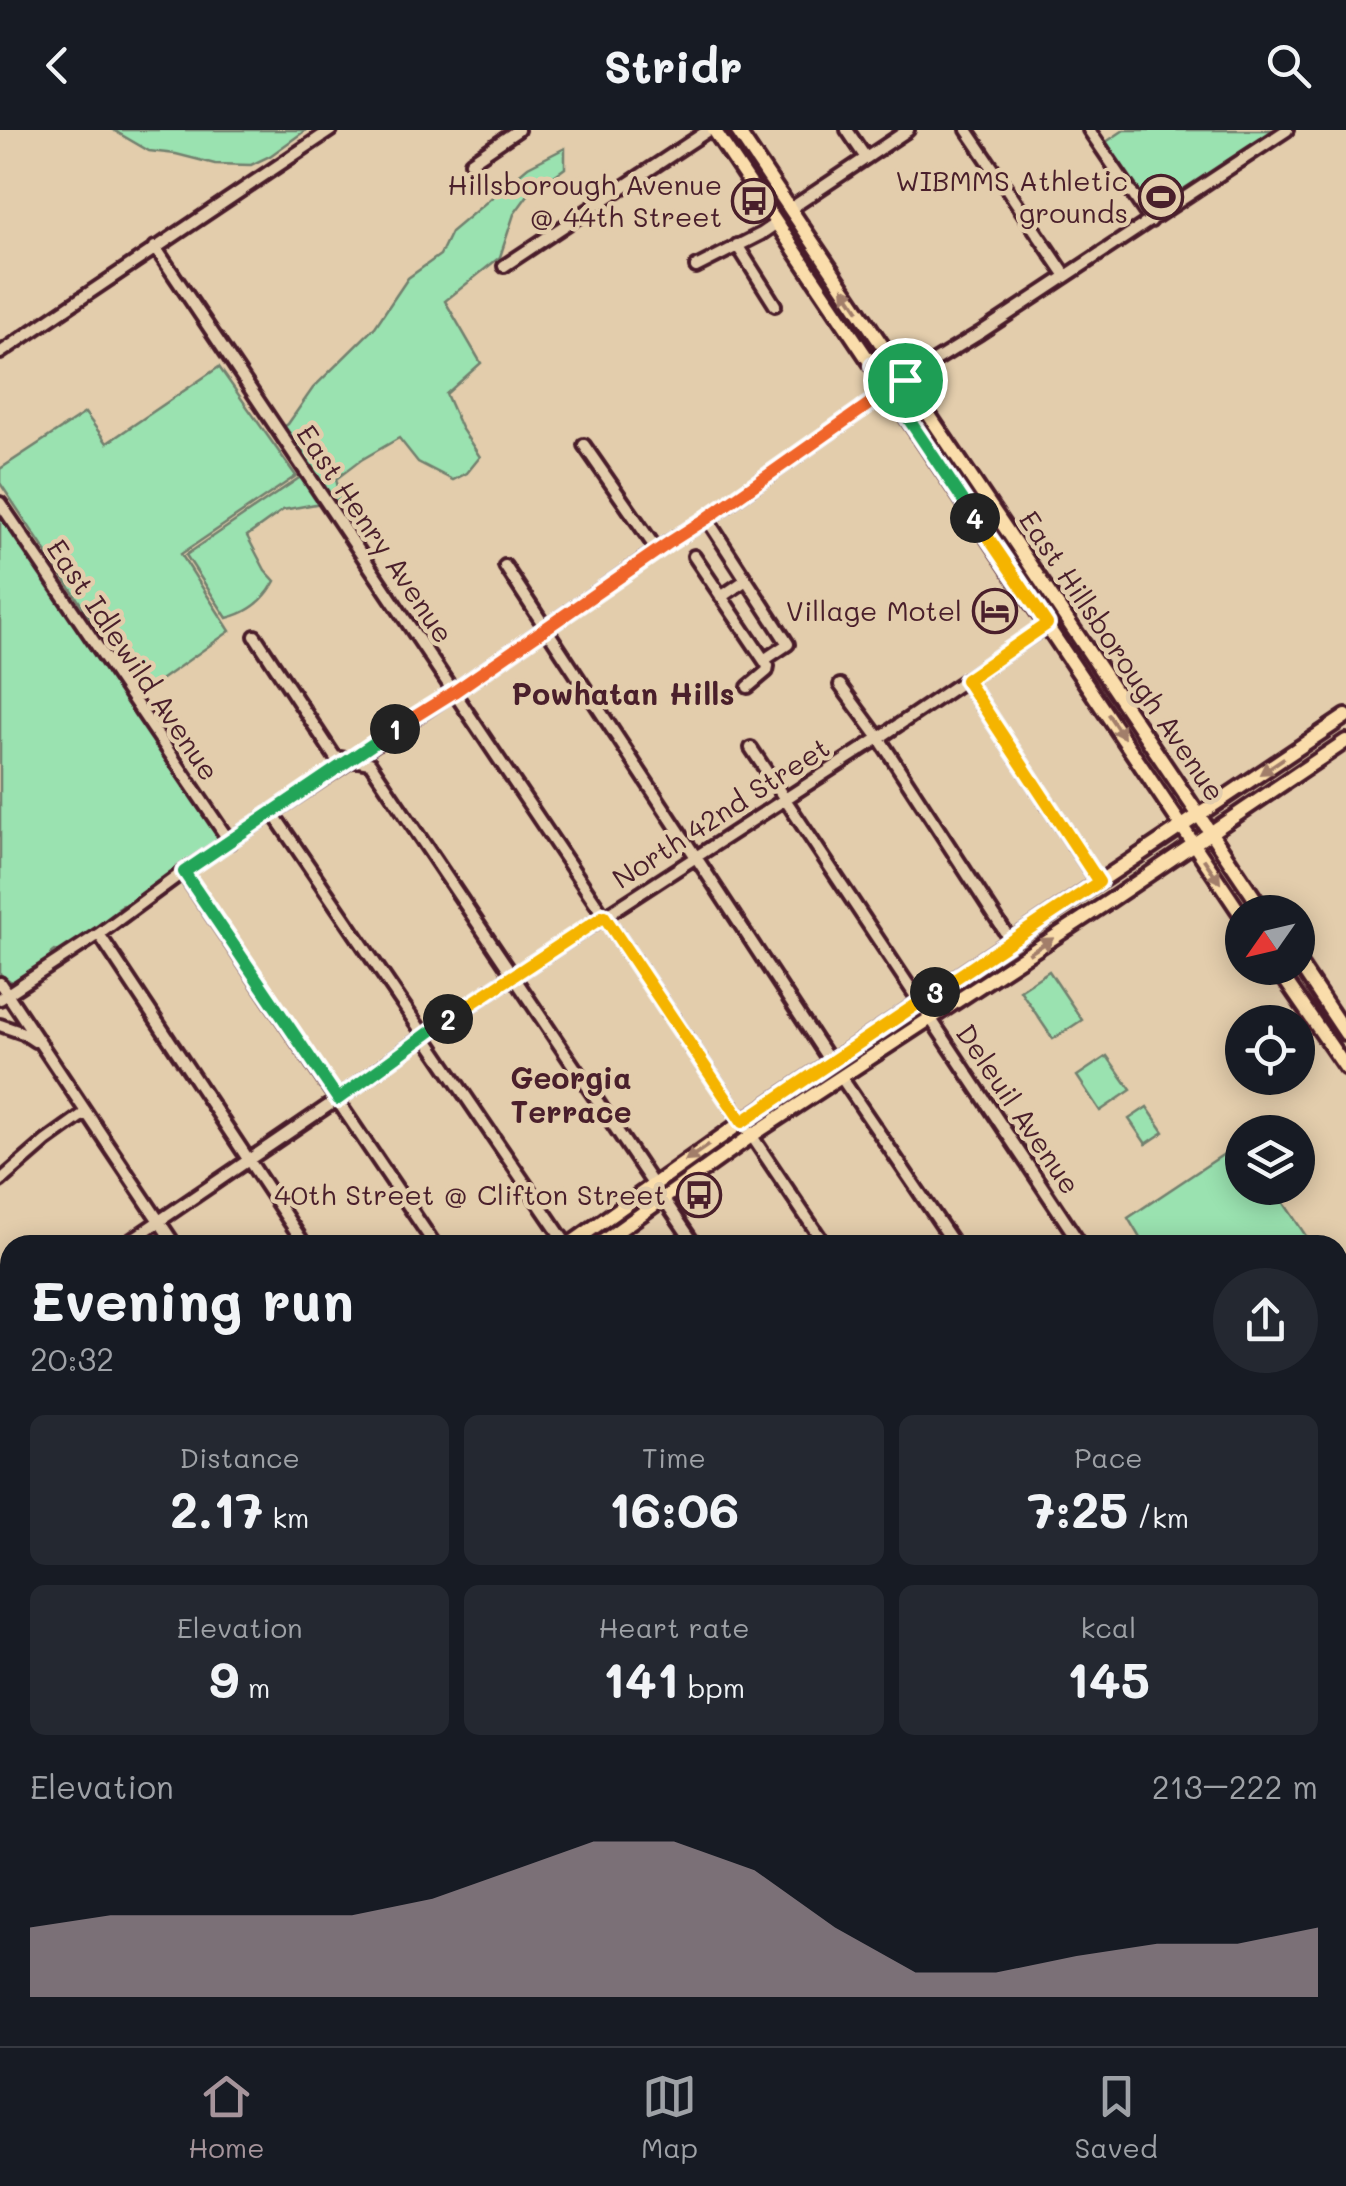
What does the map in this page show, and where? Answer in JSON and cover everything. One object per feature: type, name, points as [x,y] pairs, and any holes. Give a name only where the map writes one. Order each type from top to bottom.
[{"type":"main road","name":"East Hillsborough Avenue","points":[[711,130],[1228,895]]},
{"type":"main road","name":"East Hillsborough Avenue","points":[[737,130],[1252,895]]},
{"type":"main road","points":[[873,366],[884,368],[892,380],[905,380]]},
{"type":"main road","points":[[889,390],[899,391],[907,402],[923,405]]},
{"type":"main road","points":[[582,1235],[742,1122],[1346,716]]},
{"type":"main road","points":[[612,1235],[751,1136],[1346,741]]},
{"type":"main road","points":[[1289,985],[1346,1068]]},
{"type":"main road","points":[[1313,985],[1346,1034]]},
{"type":"main road","points":[[1326,1038],[1346,1052]]},
{"type":"street","points":[[0,353],[332,130]]},
{"type":"street","points":[[471,162],[518,130]]},
{"type":"street","points":[[504,266],[711,130]]},
{"type":"street","points":[[846,130],[866,158]]},
{"type":"street","points":[[790,208],[908,130]]},
{"type":"street","points":[[968,130],[1066,276]]},
{"type":"street","points":[[1089,130],[1151,222]]},
{"type":"street","points":[[905,380],[1288,130]]},
{"type":"street","points":[[696,267],[777,224]]},
{"type":"street","points":[[738,244],[775,305]]},
{"type":"street","name":"East Henry Avenue","points":[[155,248],[818,1235]]},
{"type":"street","points":[[168,1235],[2,992],[98,934],[889,390]]},
{"type":"street","points":[[584,446],[657,550]]},
{"type":"street","name":"East Idlewild Avenue","points":[[0,503],[230,842]]},
{"type":"street","points":[[706,519],[788,644],[764,660]]},
{"type":"street","points":[[694,556],[764,660],[768,671],[748,687]]},
{"type":"street","points":[[505,566],[831,1062]]},
{"type":"street","points":[[721,597],[746,580]]},
{"type":"street","name":"North 42nd Street","points":[[139,1235],[425,1035],[1047,624]]},
{"type":"street","points":[[255,636],[335,757],[370,763],[654,1184]]},
{"type":"street","points":[[966,680],[1099,882]]},
{"type":"street","points":[[840,685],[1012,941]]},
{"type":"street","name":"Deleuil Avenue","points":[[751,748],[1074,1235]]},
{"type":"street","points":[[272,812],[561,1235]]},
{"type":"street","points":[[184,872],[428,1235]]},
{"type":"street","points":[[98,934],[299,1235]]},
{"type":"street","points":[[0,1025],[23,1033],[40,1045]]},
{"type":"street","points":[[841,1077],[948,1235]]},
{"type":"street","points":[[0,1180],[85,1113]]},
{"type":"street","points":[[663,1198],[688,1235]]},
{"type":"green space","points":[[113,130],[306,130],[251,165],[215,164],[149,151]]},
{"type":"green space","name":"WIBMMS Athletic grounds","points":[[1124,130],[1287,130],[1151,221],[1100,146]]},
{"type":"green space","points":[[565,148],[565,168],[528,195],[514,214],[500,257],[445,301],[481,363],[446,394],[480,457],[467,473],[453,480],[418,462],[399,438],[336,479],[341,500],[332,501],[282,428],[313,388],[375,327],[408,278],[440,255],[451,232],[528,167]]},
{"type":"green space","points":[[219,367],[296,476],[181,554],[230,631],[141,694],[0,483],[0,469],[85,413],[107,443]]},
{"type":"green space","points":[[274,433],[321,503],[283,510],[247,536],[275,581],[255,605],[227,618],[186,555],[299,478]]},
{"type":"green space","points":[[0,511],[220,840],[128,908],[118,908],[118,914],[60,952],[55,951],[51,959],[13,983],[0,974]]},
{"type":"green space","points":[[1049,971],[1082,1020],[1053,1039],[1020,990]]},
{"type":"green space","points":[[1107,1056],[1131,1090],[1100,1111],[1077,1076]]},
{"type":"green space","points":[[1147,1107],[1164,1132],[1146,1144],[1129,1119]]},
{"type":"green space","points":[[1225,1153],[1225,1205],[1285,1205],[1305,1235],[1138,1235],[1128,1218]]},
{"type":"place","name":"WIBMMS Athletic grounds","points":[[1161,197]]},
{"type":"place","name":"Hillsborough Avenue @ 44th Street","points":[[754,201]]},
{"type":"place","name":"Village Motel","points":[[995,611]]},
{"type":"place","name":"40th Street @ Clifton Street","points":[[699,1195]]},
{"type":"district","name":"Powhatan Hills","points":[[623,695]]},
{"type":"district","name":"Georgia Terrace","points":[[571,1096]]},
{"type":"route","points":[[905,380],[892,380],[884,368],[873,366],[889,390],[454,692],[184,872],[338,1099],[425,1035],[604,916],[742,1122],[1099,882],[966,680],[1047,624],[889,390],[899,391],[907,402],[923,405],[905,380]]}]
